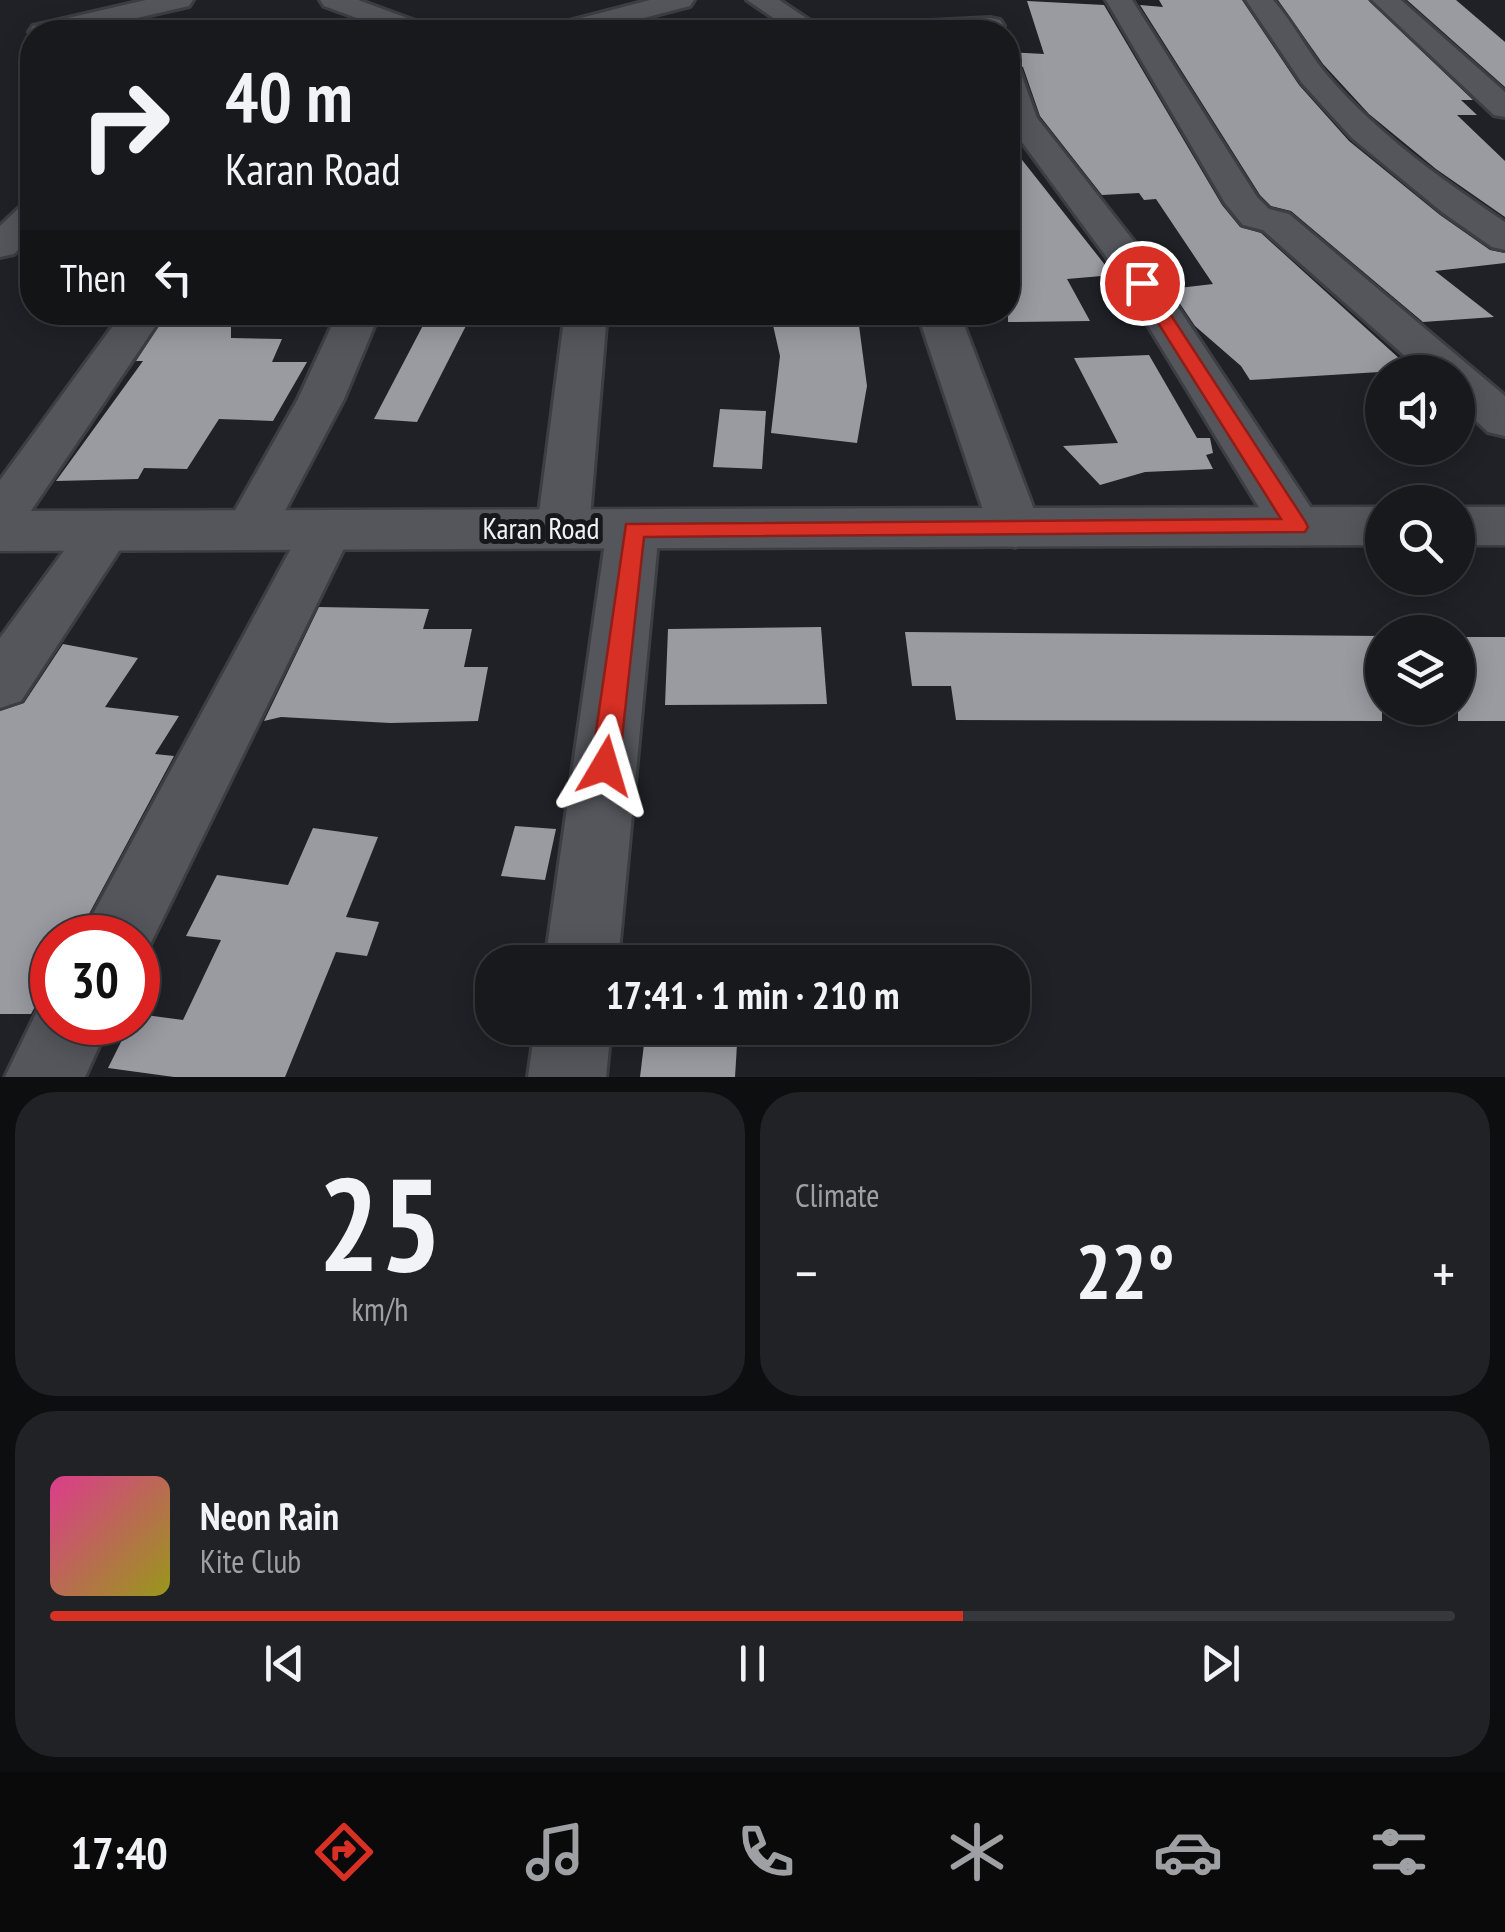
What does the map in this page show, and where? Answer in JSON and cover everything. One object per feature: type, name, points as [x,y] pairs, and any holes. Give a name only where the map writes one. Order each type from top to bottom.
[{"type":"street","points":[[94,20],[180,0]]},
{"type":"street","points":[[333,0],[382,20]]},
{"type":"street","points":[[364,14],[411,0]]},
{"type":"street","points":[[606,20],[682,0]]},
{"type":"street","points":[[760,0],[793,20]]},
{"type":"street","points":[[1119,0],[1243,203],[1256,217],[1276,222],[1429,355]]},
{"type":"street","points":[[1259,0],[1282,26],[1311,75],[1389,157],[1505,239]]},
{"type":"street","points":[[1384,0],[1505,108]]},
{"type":"street","points":[[1020,126],[1122,252],[1297,527]]},
{"type":"street","points":[[0,246],[20,227]]},
{"type":"street","points":[[0,517],[136,325]]},
{"type":"street","points":[[250,530],[321,399],[353,325]]},
{"type":"street","points":[[563,529],[585,325]]},
{"type":"street","points":[[943,325],[1014,528]]},
{"type":"street","points":[[1475,395],[1505,421]]},
{"type":"street","name":"Karan Road","points":[[0,531],[1365,526]]},
{"type":"street","points":[[1475,526],[1505,526]]},
{"type":"street","points":[[583,945],[634,529]]},
{"type":"street","points":[[128,915],[327,530]]},
{"type":"street","points":[[0,684],[106,531]]},
{"type":"street","points":[[44,1077],[60,1045]]},
{"type":"street","points":[[567,1077],[571,1045]]},
{"type":"building","points":[[1159,0],[1242,0],[1299,85],[1349,141],[1440,215],[1490,250],[1505,253],[1505,263],[1435,271],[1494,317],[1423,322],[1291,211],[1271,206],[1260,195],[1140,5],[1163,7]]},
{"type":"building","points":[[1278,0],[1368,0],[1473,100],[1461,100],[1477,115],[1457,115],[1505,161],[1505,217],[1436,169],[1369,114],[1323,64]]},
{"type":"building","points":[[1407,0],[1456,0],[1505,42],[1505,87]]},
{"type":"building","points":[[1027,1],[1104,5],[1222,205],[1240,227],[1261,233],[1395,355],[1365,355],[1365,373],[1250,380],[1241,366],[1195,326],[1170,289],[1213,284],[1156,199],[1144,200],[1139,193],[1102,195],[1040,116],[1020,66],[1020,53],[1044,54]]},
{"type":"building","points":[[1020,157],[1113,275],[1067,279],[1090,321],[1020,322]]},
{"type":"building","points":[[160,325],[231,325],[231,338],[282,339],[272,362],[307,362],[273,421],[219,419],[187,469],[144,468],[138,479],[56,481],[143,361],[136,361]]},
{"type":"building","points":[[423,325],[466,325],[417,422],[374,419]]},
{"type":"building","points":[[773,325],[859,325],[867,386],[857,443],[771,433],[780,356]]},
{"type":"building","points":[[1149,355],[1197,438],[1210,438],[1213,453],[1206,455],[1213,469],[1145,472],[1100,485],[1063,446],[1118,443],[1074,358]]},
{"type":"building","points":[[720,409],[766,411],[762,469],[713,467]]},
{"type":"building","points":[[319,607],[429,609],[423,629],[472,629],[464,667],[488,667],[478,721],[390,723],[281,717],[264,721]]},
{"type":"building","points":[[821,627],[827,704],[665,705],[668,629]]},
{"type":"building","points":[[905,632],[1365,636],[1365,721],[956,720],[951,686],[912,686]]},
{"type":"building","points":[[1475,637],[1505,637],[1505,721],[1475,721]]},
{"type":"building","points":[[63,644],[138,658],[105,707],[179,716],[155,754],[174,756],[88,915],[30,915],[30,1014],[0,1014],[0,711],[24,703]]},
{"type":"building","points":[[515,826],[556,829],[545,880],[501,876]]},
{"type":"building","points":[[313,828],[378,837],[346,917],[379,922],[367,956],[336,952],[285,1077],[174,1077],[108,1068],[120,1045],[160,1045],[160,1017],[183,1020],[221,940],[186,936],[217,875],[288,885]]},
{"type":"building","points":[[644,1045],[737,1045],[735,1077],[640,1077]]},
{"type":"route","points":[[605,766],[634,529],[1297,527],[1142,283]]}]
